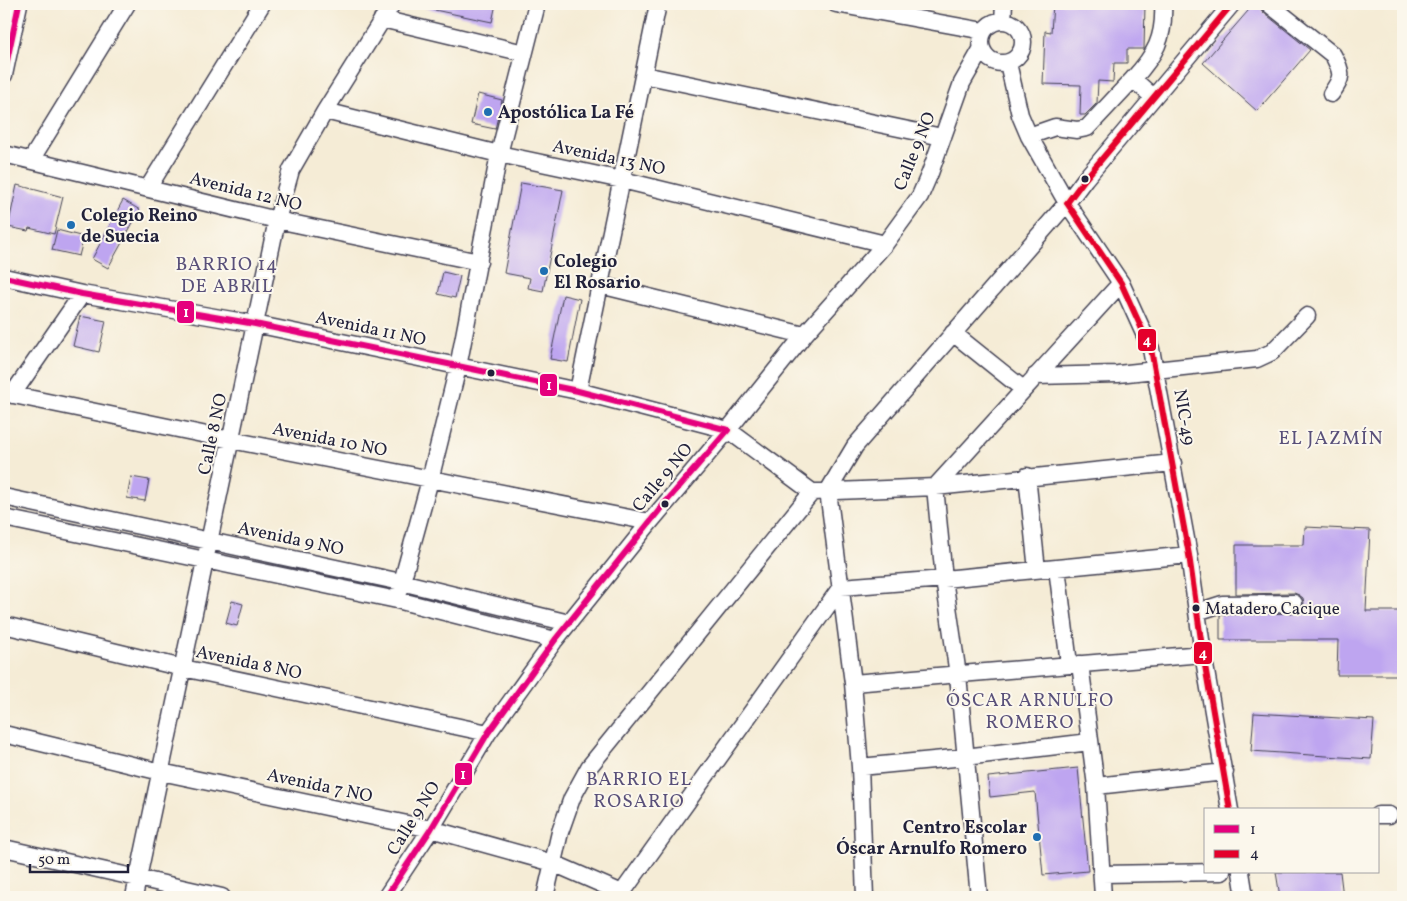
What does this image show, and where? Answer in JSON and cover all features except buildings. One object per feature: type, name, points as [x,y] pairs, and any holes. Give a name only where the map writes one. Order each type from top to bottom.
[{"type":"street","points":[[4,75],[14,4]]},
{"type":"street","points":[[31,160],[127,4]]},
{"type":"street","points":[[148,188],[262,4]]},
{"type":"street","name":"Calle 8 NO","points":[[134,897],[277,220],[291,170],[325,110],[392,4]]},
{"type":"street","points":[[396,600],[430,480],[458,367],[499,154],[538,4]]},
{"type":"street","points":[[578,391],[658,4]]},
{"type":"street","points":[[836,4],[984,31]]},
{"type":"street","points":[[1003,21],[1004,4]]},
{"type":"street","points":[[1030,136],[1055,127],[1078,130],[1087,128],[1150,60],[1162,33],[1163,4]]},
{"type":"street","points":[[546,897],[560,832],[572,798],[589,767],[820,491],[855,446],[1067,203],[1084,179],[1232,4]]},
{"type":"street","points":[[1269,4],[1333,55],[1341,75],[1340,81],[1331,94]]},
{"type":"street","points":[[382,19],[524,53]]},
{"type":"street","points":[[1003,21],[1015,26],[1023,36],[1022,50],[1019,55],[1008,63],[1002,64],[992,61],[984,53],[981,40],[984,31],[992,24],[1003,21]]},
{"type":"street","name":"Calle 9 NO","points":[[386,897],[431,829],[488,733],[555,640],[804,335],[885,244],[920,196],[962,83],[982,48]]},
{"type":"street","name":"NIC-49","points":[[1008,63],[1020,115],[1030,136],[1067,203],[1120,284],[1151,349],[1189,555],[1203,654],[1230,808]]},
{"type":"street","points":[[644,75],[942,137]]},
{"type":"street","points":[[1133,79],[1154,96]]},
{"type":"street","name":"Avenida 13 NO","points":[[325,110],[499,154],[622,180],[885,244]]},
{"type":"street","name":"Avenida 12 NO","points":[[4,154],[277,220],[479,262]]},
{"type":"street","name":"Avenida 11 NO","points":[[4,277],[82,294],[255,324],[578,391],[728,430]]},
{"type":"street","points":[[979,897],[958,674],[944,579],[935,487],[1120,284]]},
{"type":"street","points":[[600,285],[804,335]]},
{"type":"street","points":[[8,394],[82,294]]},
{"type":"street","points":[[1036,376],[1118,374],[1257,359],[1272,352],[1307,316]]},
{"type":"street","points":[[953,334],[1023,389]]},
{"type":"street","name":"Avenida 10 NO","points":[[8,394],[430,480],[650,522]]},
{"type":"street","points":[[728,430],[820,491],[935,487],[1027,476],[1173,463]]},
{"type":"street","points":[[1027,476],[1037,570]]},
{"type":"street","points":[[820,491],[841,587],[853,683],[860,767],[866,897]]},
{"type":"street","name":"Avenida 9 NO","points":[[4,496],[402,582],[568,623]]},
{"type":"street","points":[[4,518],[396,600],[555,640]]},
{"type":"street","points":[[841,587],[1189,555]]},
{"type":"street","points":[[1057,568],[1090,742],[1096,786],[1103,897]]},
{"type":"street","points":[[622,895],[841,587]]},
{"type":"street","points":[[1197,612],[1222,604],[1294,603]]},
{"type":"street","name":"Avenida 8 NO","points":[[4,625],[183,668],[488,733]]},
{"type":"street","points":[[853,683],[1203,654]]},
{"type":"street","name":"Avenida 7 NO","points":[[4,734],[161,772],[431,829],[553,864],[622,895]]},
{"type":"street","points":[[860,767],[1090,742]]},
{"type":"street","points":[[1096,786],[1224,772]]},
{"type":"street","points":[[4,848],[222,897]]},
{"type":"street","points":[[1102,874],[1204,872]]},
{"type":"street","points":[[1241,874],[1245,897]]},
{"type":"transit line","name":"1","points":[[4,75],[19,4]]},
{"type":"transit line","name":"4","points":[[1067,203],[1232,4]]},
{"type":"transit line","name":"4","points":[[1067,203],[1121,283],[1151,349],[1189,555],[1203,654],[1230,808]]},
{"type":"transit line","name":"1","points":[[4,277],[82,294],[255,324],[578,391],[728,430]]},
{"type":"transit line","name":"1","points":[[386,897],[431,829],[488,733],[555,640],[665,503],[728,430]]},
{"type":"place","name":"Apostólica La Fé","points":[[488,112]]},
{"type":"place","name":"Colegio Reino de Suecia","points":[[71,225]]},
{"type":"place","name":"Colegio El Rosario","points":[[544,271]]},
{"type":"place","name":"Matadero Cacique","points":[[1196,608]]},
{"type":"place","name":"Centro Escolar Óscar Arnulfo Romero","points":[[1037,837]]},
{"type":"district","name":"BARRIO 14 DE ABRIL","points":[[227,274]]},
{"type":"district","name":"EL JAZMÍN","points":[[1331,437]]},
{"type":"district","name":"ÓSCAR ARNULFO ROMERO","points":[[1030,710]]},
{"type":"district","name":"BARRIO EL ROSARIO","points":[[639,789]]}]
